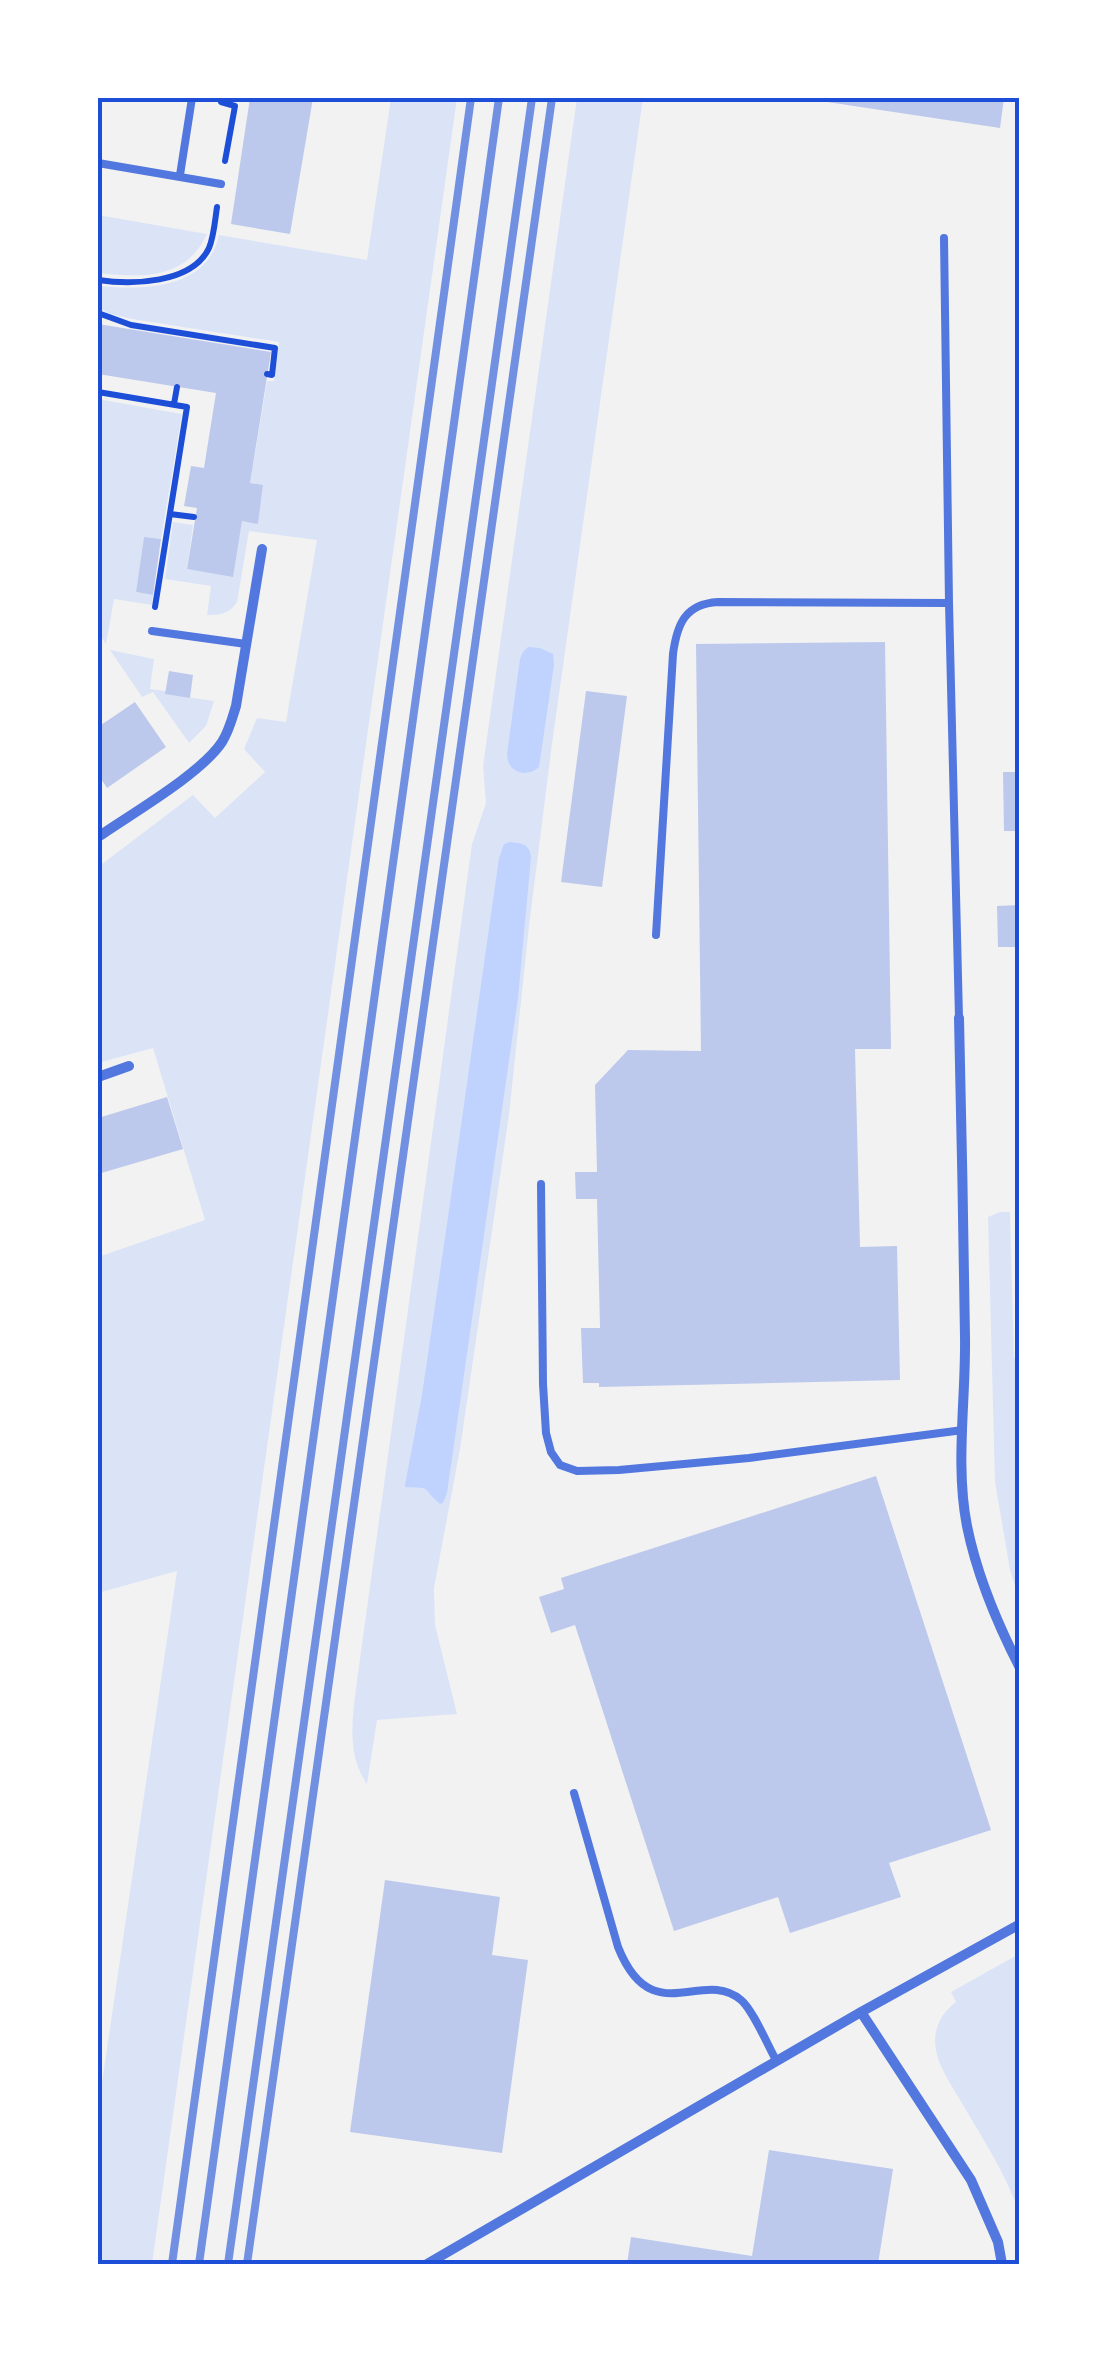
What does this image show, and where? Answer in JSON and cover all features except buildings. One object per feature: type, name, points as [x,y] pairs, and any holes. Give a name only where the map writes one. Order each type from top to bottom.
[{"type":"street","points":[[98,836],[188,775],[220,744],[236,706],[262,549]]},
{"type":"street","points":[[959,1018],[964,1494],[972,1548],[990,1602],[1020,1668]]},
{"type":"street","points":[[98,1077],[129,1066]]},
{"type":"street","points":[[427,2264],[776,2060],[1020,1924]]},
{"type":"street","points":[[861,2012],[971,2180],[998,2242],[1002,2264]]},
{"type":"lane","points":[[180,175],[192,98]]},
{"type":"lane","points":[[98,163],[221,184]]},
{"type":"lane","points":[[944,238],[948,603],[959,1018]]},
{"type":"lane","points":[[656,935],[673,654],[678,628],[690,611],[718,602],[948,603]]},
{"type":"lane","points":[[152,632],[246,644]]},
{"type":"lane","points":[[541,1184],[546,1433],[551,1452],[560,1464],[577,1471],[620,1470],[749,1458],[963,1430]]},
{"type":"lane","points":[[574,1793],[618,1947],[630,1971],[639,1982],[656,1991],[718,1992],[736,1997],[747,2007],[776,2060]]},
{"type":"path","points":[[98,280],[151,282],[172,276],[201,258],[209,248],[235,106],[221,102],[222,98]]},
{"type":"path","points":[[98,312],[131,325],[275,348],[272,375],[268,374]]},
{"type":"path","points":[[174,404],[177,387]]},
{"type":"path","points":[[98,392],[187,407],[152,632]]},
{"type":"path","points":[[170,514],[194,517]]},
{"type":"shaded area","points":[[391,98],[457,98],[152,2264],[98,2264],[98,2110],[177,1571],[98,1593],[98,1257],[205,1220],[153,1048],[98,1063],[98,867],[193,795],[215,818],[265,772],[244,749],[257,718],[286,722],[317,540],[249,531],[237,602],[221,614],[207,615],[211,586],[165,579],[173,522],[193,525],[187,569],[232,576],[242,521],[258,523],[263,486],[250,483],[267,381],[274,381],[279,342],[110,314],[98,308],[98,286],[152,286],[187,276],[212,253],[219,235],[367,260]]},
{"type":"shaded area","points":[[577,98],[643,98],[552,744],[509,1115],[460,1449],[434,1588],[435,1625],[457,1714],[377,1720],[367,1784],[354,1750],[356,1688],[472,844],[486,803],[483,766]]},
{"type":"shaded area","points":[[98,215],[207,234],[198,249],[175,268],[146,275],[98,273]]},
{"type":"shaded area","points":[[98,399],[182,414],[161,539],[144,537],[136,592],[153,595],[152,605],[114,599],[106,644],[98,632]]},
{"type":"shaded area","points":[[110,650],[154,659],[150,689],[214,701],[206,726],[189,743],[153,692],[142,697]]},
{"type":"shaded area","points":[[1010,1212],[1014,1358],[1019,1359],[1019,1599],[995,1482],[988,1217]]},
{"type":"shaded area","points":[[1019,1954],[1019,2212],[1000,2168],[943,2070],[935,2036],[946,2011],[956,2002],[951,1992]]},
{"type":"water","points":[[528,647],[553,654],[554,665],[539,767],[523,773],[510,765],[507,754],[520,659]]},
{"type":"water","points":[[504,844],[527,847],[531,857],[518,998],[447,1493],[440,1504],[426,1489],[405,1485],[422,1395],[499,858]]},
{"type":"railway","points":[[172,2264],[471,98]]},
{"type":"railway","points":[[199,2264],[499,98]]},
{"type":"railway","points":[[228,2264],[532,98]]},
{"type":"railway","points":[[247,2264],[552,98]]}]
